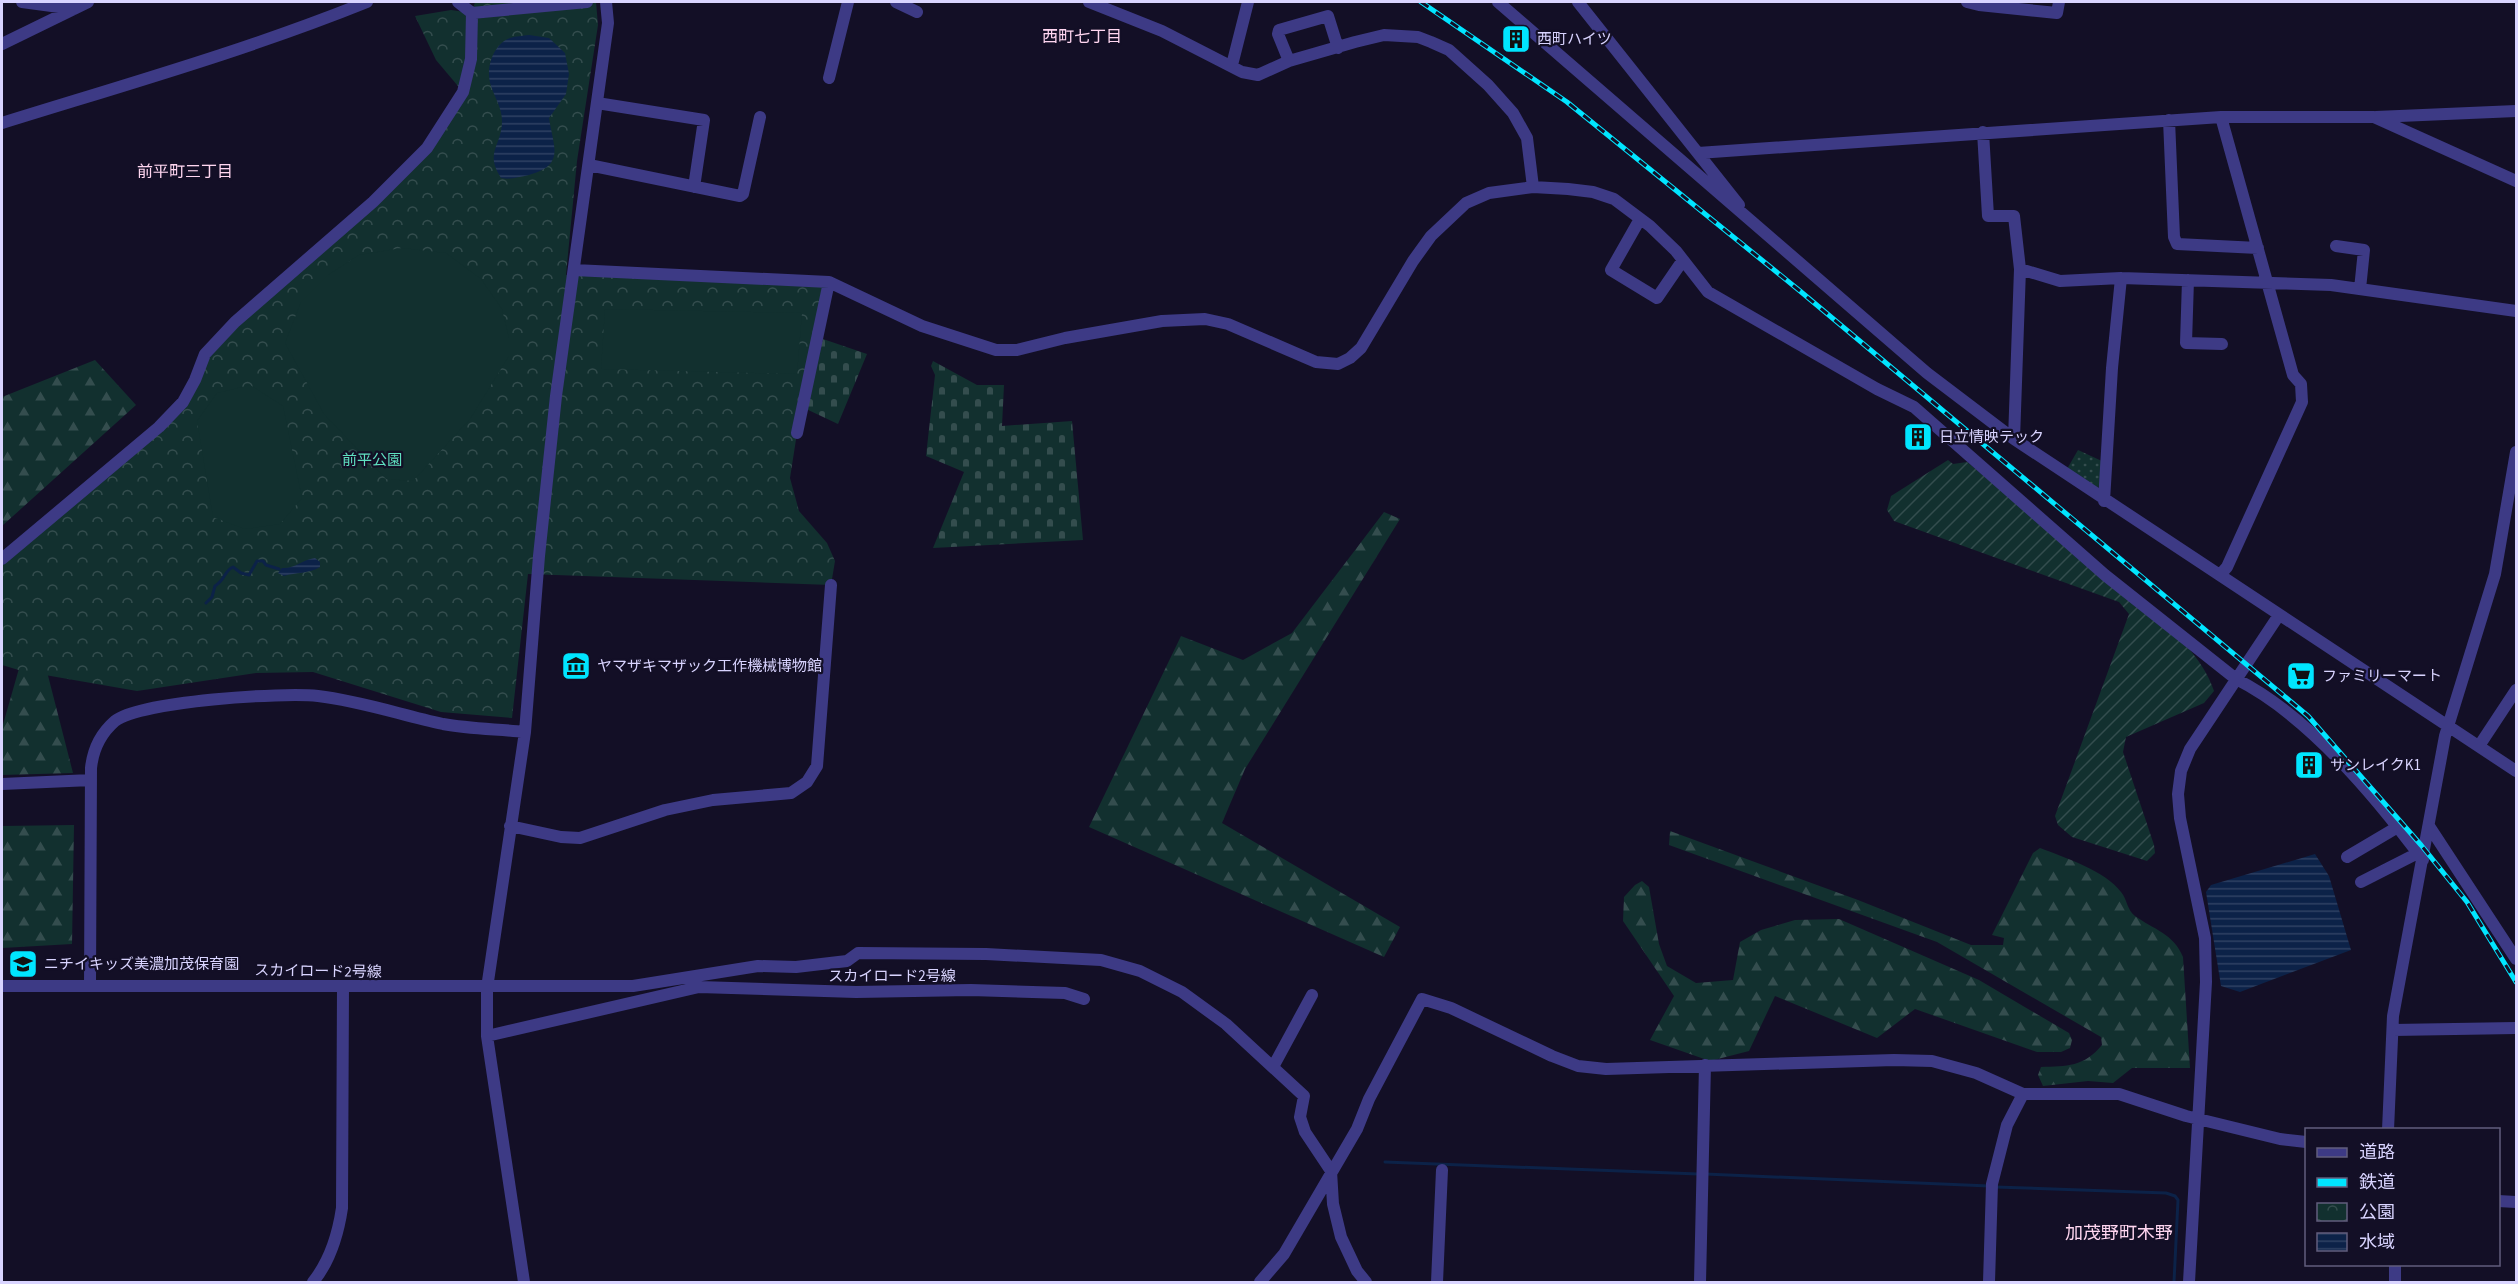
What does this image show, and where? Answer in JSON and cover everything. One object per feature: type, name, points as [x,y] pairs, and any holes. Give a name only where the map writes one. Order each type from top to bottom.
[{"type":"street","points":[[22,2],[74,9]]},
{"type":"street","points":[[2,44],[88,2]]},
{"type":"street","points":[[2,123],[230,52],[313,24],[367,2]]},
{"type":"street","points":[[458,2],[472,13],[587,2]]},
{"type":"street","points":[[524,1282],[487,1036],[487,988],[525,732],[544,498],[608,23],[606,2]]},
{"type":"street","points":[[829,78],[848,2]]},
{"type":"street","points":[[897,2],[917,12]]},
{"type":"street","points":[[1089,2],[1162,31],[1242,72],[1258,75],[1289,61],[1365,39],[1396,35],[1418,37],[1449,50],[1488,85],[1513,113],[1527,138],[1533,187]]},
{"type":"street","points":[[1232,65],[1248,2]]},
{"type":"street","points":[[1497,2],[1927,373],[2014,439],[2104,501],[2220,574],[2517,771]]},
{"type":"street","points":[[1578,2],[1754,226]]},
{"type":"street","points":[[1967,2],[2057,13],[2059,2]]},
{"type":"street","points":[[2,559],[159,427],[183,402],[205,354],[235,322],[373,202],[427,148],[463,92],[471,59],[472,13]]},
{"type":"street","points":[[1289,61],[1278,34],[1279,30],[1328,16],[1338,48]]},
{"type":"street","points":[[597,103],[704,120],[694,187]]},
{"type":"street","points":[[1698,153],[2221,117],[2374,117],[2517,111]]},
{"type":"street","points":[[589,165],[740,196],[760,117]]},
{"type":"street","points":[[2220,574],[2226,567],[2302,402],[2301,384],[2293,375],[2221,117]]},
{"type":"street","points":[[2374,117],[2517,181]]},
{"type":"street","points":[[2169,120],[2174,237],[2177,244],[2258,248]]},
{"type":"street","points":[[1983,132],[1988,216],[2014,216],[2020,269],[2014,439]]},
{"type":"street","points":[[574,270],[829,282],[922,327],[996,350],[1017,350],[1065,338],[1162,321],[1205,319],[1228,324],[1316,363],[1338,364],[1350,358],[1361,348],[1413,261],[1448,219],[1466,203],[1489,193],[1533,187],[1593,192],[1614,199],[1640,219],[1683,260],[1708,292],[1877,389],[1914,407],[2105,575],[2236,679],[2257,690],[2304,725],[2361,785],[2420,856]]},
{"type":"street","points":[[1640,219],[1611,270],[1657,298],[1683,260]]},
{"type":"street","points":[[2336,246],[2364,250],[2360,289]]},
{"type":"street","points":[[2020,269],[2060,281],[2121,279],[2331,285],[2517,311]]},
{"type":"street","points":[[2104,501],[2112,368],[2121,279]]},
{"type":"street","points":[[2188,280],[2186,343],[2222,344]]},
{"type":"street","points":[[797,433],[829,282]]},
{"type":"street","points":[[2388,1128],[2393,1016],[2420,856],[2429,826],[2448,725],[2495,574],[2517,452]]},
{"type":"street","points":[[510,826],[561,837],[580,838],[665,810],[713,800],[791,793],[807,782],[817,766],[831,585]]},
{"type":"street","points":[[2189,1282],[2205,1017],[2205,938],[2180,818],[2178,794],[2181,771],[2190,749],[2279,615]]},
{"type":"street","points":[[2479,746],[2517,690]]},
{"type":"street","points":[[90,984],[91,780],[96,744],[116,721],[143,710],[249,696],[317,696],[361,703],[445,724],[525,732]]},
{"type":"street","points":[[2,784],[91,780]]},
{"type":"street","points":[[2429,826],[2517,959]]},
{"type":"street","points":[[2347,857],[2396,828]]},
{"type":"street","points":[[2361,882],[2420,856]]},
{"type":"street","name":"スカイロード2号線","points":[[2,986],[90,984],[487,988],[633,986],[758,966],[796,967],[847,961],[858,953],[986,954],[1101,960],[1140,971],[1182,992],[1226,1024],[1273,1067],[1304,1096],[1300,1117],[1305,1132],[1331,1171]]},
{"type":"street","points":[[313,1282],[331,1251],[338,1231],[342,1208],[343,987]]},
{"type":"street","name":"スカイロード2号線","points":[[487,1036],[699,987],[856,992],[971,990],[1065,993],[1084,999]]},
{"type":"street","points":[[1273,1067],[1312,994]]},
{"type":"street","points":[[1260,1282],[1284,1254],[1357,1129],[1369,1099],[1422,999],[1451,1008],[1578,1066],[1606,1069],[1894,1060],[1932,1061],[1976,1073],[2023,1094],[2120,1094],[2186,1116],[2198,1117],[2280,1139],[2305,1142]]},
{"type":"street","points":[[2393,1030],[2517,1028]]},
{"type":"street","points":[[1700,1282],[1705,1065]]},
{"type":"street","points":[[1989,1282],[1992,1186],[2007,1125],[2023,1094]]},
{"type":"street","points":[[1437,1282],[1442,1170]]},
{"type":"street","points":[[1331,1171],[1333,1204],[1341,1237],[1366,1282]]},
{"type":"street","points":[[2500,1201],[2517,1202]]},
{"type":"street","points":[[2395,1266],[2395,1282]]},
{"type":"green space","name":"前平公園","points":[[475,2],[596,2],[598,25],[577,161],[566,275],[829,282],[797,433],[790,478],[799,511],[827,543],[835,561],[831,585],[528,574],[512,718],[441,712],[313,672],[256,673],[137,691],[22,671],[2,665],[2,561],[183,402],[205,354],[427,148],[463,92],[436,60],[415,16],[451,10],[472,13]]},
{"type":"green space","points":[[402,248],[446,253],[481,279],[502,309],[509,338],[509,356],[470,419],[413,481],[386,479],[324,414],[285,343],[301,302],[328,275],[359,255]]},
{"type":"green space","points":[[605,309],[802,313],[797,374],[601,369]]},
{"type":"green space","points":[[823,339],[867,354],[838,424],[804,408]]},
{"type":"green space","points":[[95,360],[136,405],[2,526],[2,397]]},
{"type":"green space","points":[[933,361],[977,385],[1004,385],[1002,426],[1072,421],[1083,540],[933,548],[964,472],[926,456],[935,375],[931,366]]},
{"type":"green space","points":[[250,385],[283,406],[302,498],[280,524],[245,529],[213,517],[197,421],[217,393]]},
{"type":"green space","points":[[2078,450],[2104,462],[2098,489],[2067,469]]},
{"type":"green space","points":[[1948,460],[1953,464],[1967,462],[2185,644],[2209,678],[2214,691],[2204,703],[2126,737],[2123,752],[2154,845],[2155,853],[2147,861],[2072,837],[2058,825],[2055,816],[2129,614],[2119,602],[1894,521],[1887,510],[1891,496]]},
{"type":"green space","points":[[1384,512],[1400,519],[1245,769],[1222,823],[1400,927],[1384,957],[1089,827],[1181,636],[1243,660],[1292,633]]},
{"type":"green space","points":[[22,658],[44,660],[73,773],[2,775],[2,728]]},
{"type":"green space","points":[[74,825],[72,944],[2,948],[2,826]]},
{"type":"green space","points":[[1670,831],[1858,900],[1971,945],[2003,945],[2004,938],[1992,935],[2033,853],[2040,848],[2095,871],[2114,884],[2123,895],[2132,914],[2169,937],[2183,957],[2190,1068],[2132,1068],[2113,1083],[2088,1081],[2043,1086],[2038,1075],[2041,1067],[2075,1064],[2089,1058],[2102,1045],[2101,1037],[1937,942],[1669,845]]},
{"type":"green space","points":[[1642,881],[1649,887],[1659,944],[1667,966],[1696,983],[1733,980],[1740,942],[1761,930],[1795,920],[1839,919],[1979,980],[2069,1033],[2072,1040],[2070,1048],[2061,1052],[2037,1052],[1915,1009],[1877,1038],[1775,996],[1749,1051],[1710,1061],[1650,1040],[1674,996],[1623,921],[1624,897]]},
{"type":"water","points":[[529,35],[549,38],[565,53],[569,74],[566,94],[549,118],[554,146],[553,160],[541,171],[512,178],[501,178],[496,169],[494,155],[501,130],[502,116],[489,79],[490,65],[495,51],[504,41],[512,37]]},
{"type":"water","points":[[315,558],[320,562],[320,567],[316,569],[284,576],[278,573],[282,568]]},
{"type":"water","points":[[2315,854],[2329,876],[2351,950],[2240,992],[2221,986],[2206,892],[2211,885]]},
{"type":"waterway","points":[[206,603],[212,597],[215,586],[233,567],[249,575],[257,561],[263,561],[266,565],[279,569]]},
{"type":"waterway","points":[[1385,1162],[1698,1174]]},
{"type":"waterway","points":[[1705,1174],[1989,1186]]},
{"type":"waterway","points":[[1995,1187],[2166,1193],[2175,1196],[2178,1200],[2174,1282]]},
{"type":"railway","points":[[1421,2],[1567,102],[1800,291],[2308,716],[2421,845],[2467,902],[2516,982]]},
{"type":"place","name":"西町ハイツ","points":[[1516,39]]},
{"type":"place","name":"日立情映テック","points":[[1918,437]]},
{"type":"place","name":"ヤマザキマザック工作機械博物館","points":[[576,666]]},
{"type":"place","name":"ファミリーマート","points":[[2301,676]]},
{"type":"place","name":"サンレイクK1","points":[[2309,765]]},
{"type":"place","name":"ニチイキッズ美濃加茂保育園","points":[[23,964]]},
{"type":"district","name":"西町七丁目","points":[[1082,36]]},
{"type":"district","name":"前平町三丁目","points":[[185,171]]},
{"type":"district","name":"加茂野町木野","points":[[2119,1233]]}]
